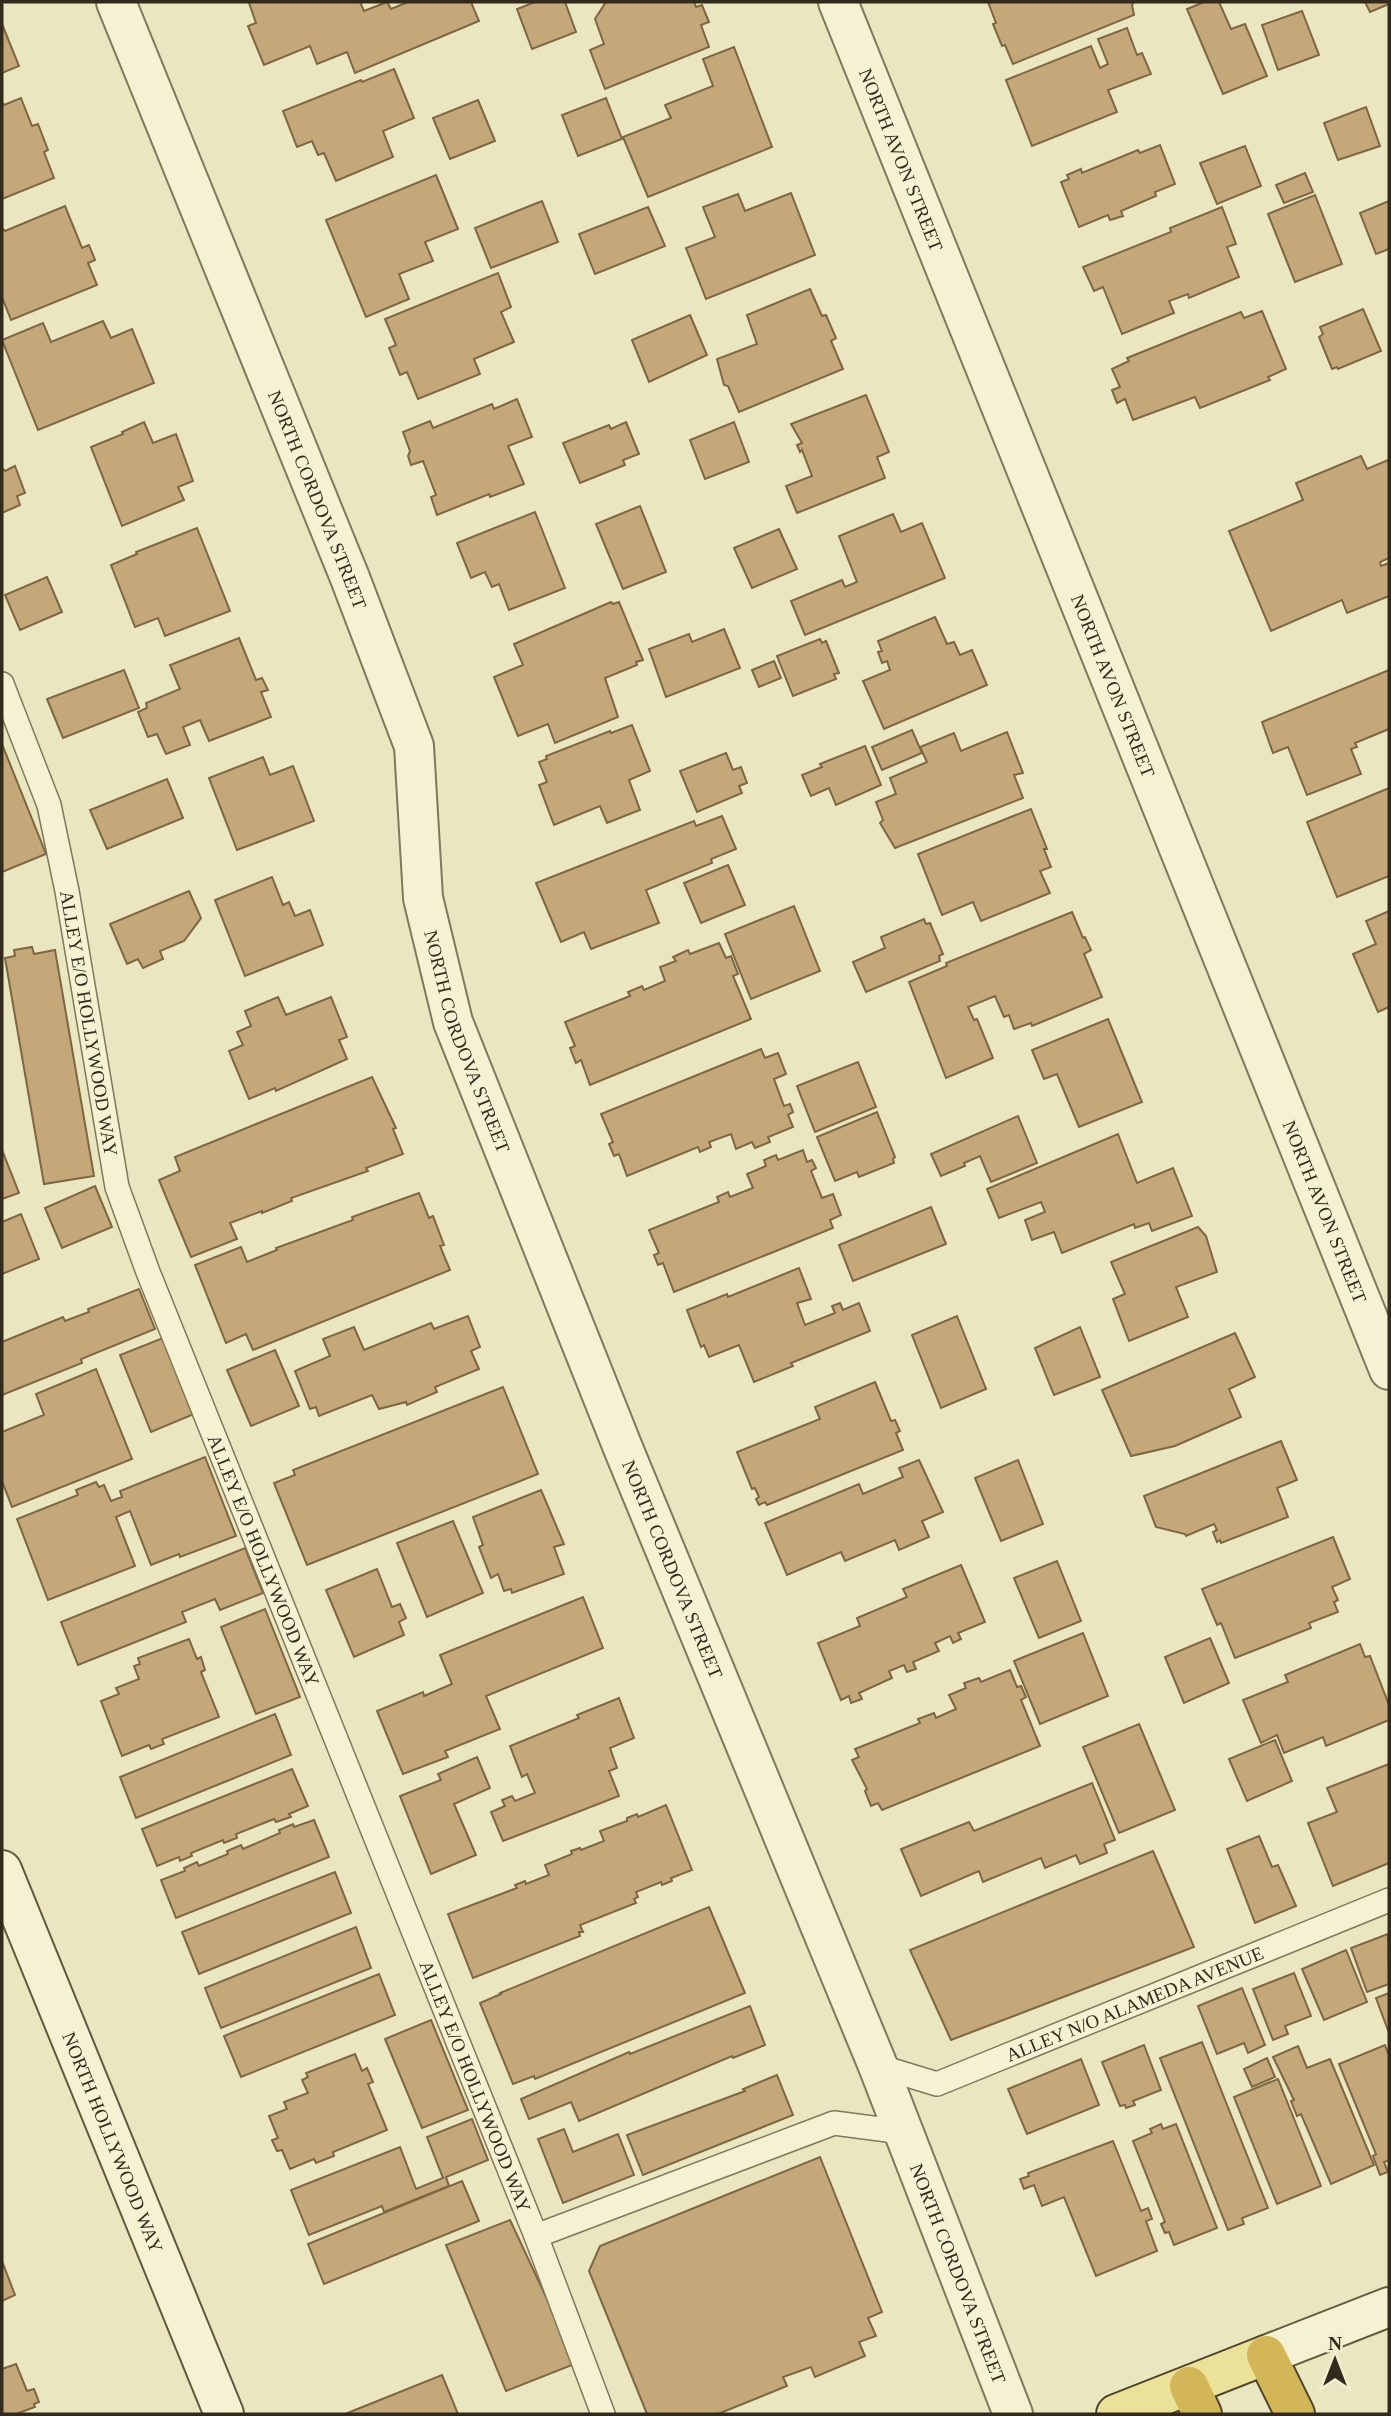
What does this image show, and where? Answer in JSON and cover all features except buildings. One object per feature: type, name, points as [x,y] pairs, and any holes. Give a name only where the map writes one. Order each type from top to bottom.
[{"type":"highway","points":[[1266,2356],[1294,2414]]},
{"type":"main road","points":[[1116,2414],[1195,2400],[1266,2356]]},
{"type":"street","name":"NORTH CORDOVA STREET","points":[[116,2],[350,578],[414,746],[422,898],[453,1022],[623,1448],[878,2066],[1013,2414]]},
{"type":"street","name":"NORTH AVON STREET","points":[[838,2],[1389,1370]]},
{"type":"street","name":"NORTH HOLLYWOOD WAY","points":[[2,1870],[224,2414]]},
{"type":"street","points":[[1266,2356],[1389,2307]]},
{"type":"lane","name":"ALLEY E/O HOLLYWOOD WAY","points":[[2,684],[49,805],[67,891],[117,1187],[148,1272],[536,2236],[603,2414]]},
{"type":"lane","name":"ALLEY N/O ALAMEDA AVENUE","points":[[878,2066],[937,2084],[1389,1900]]},
{"type":"lane","points":[[536,2236],[834,2123],[904,2132]]}]
